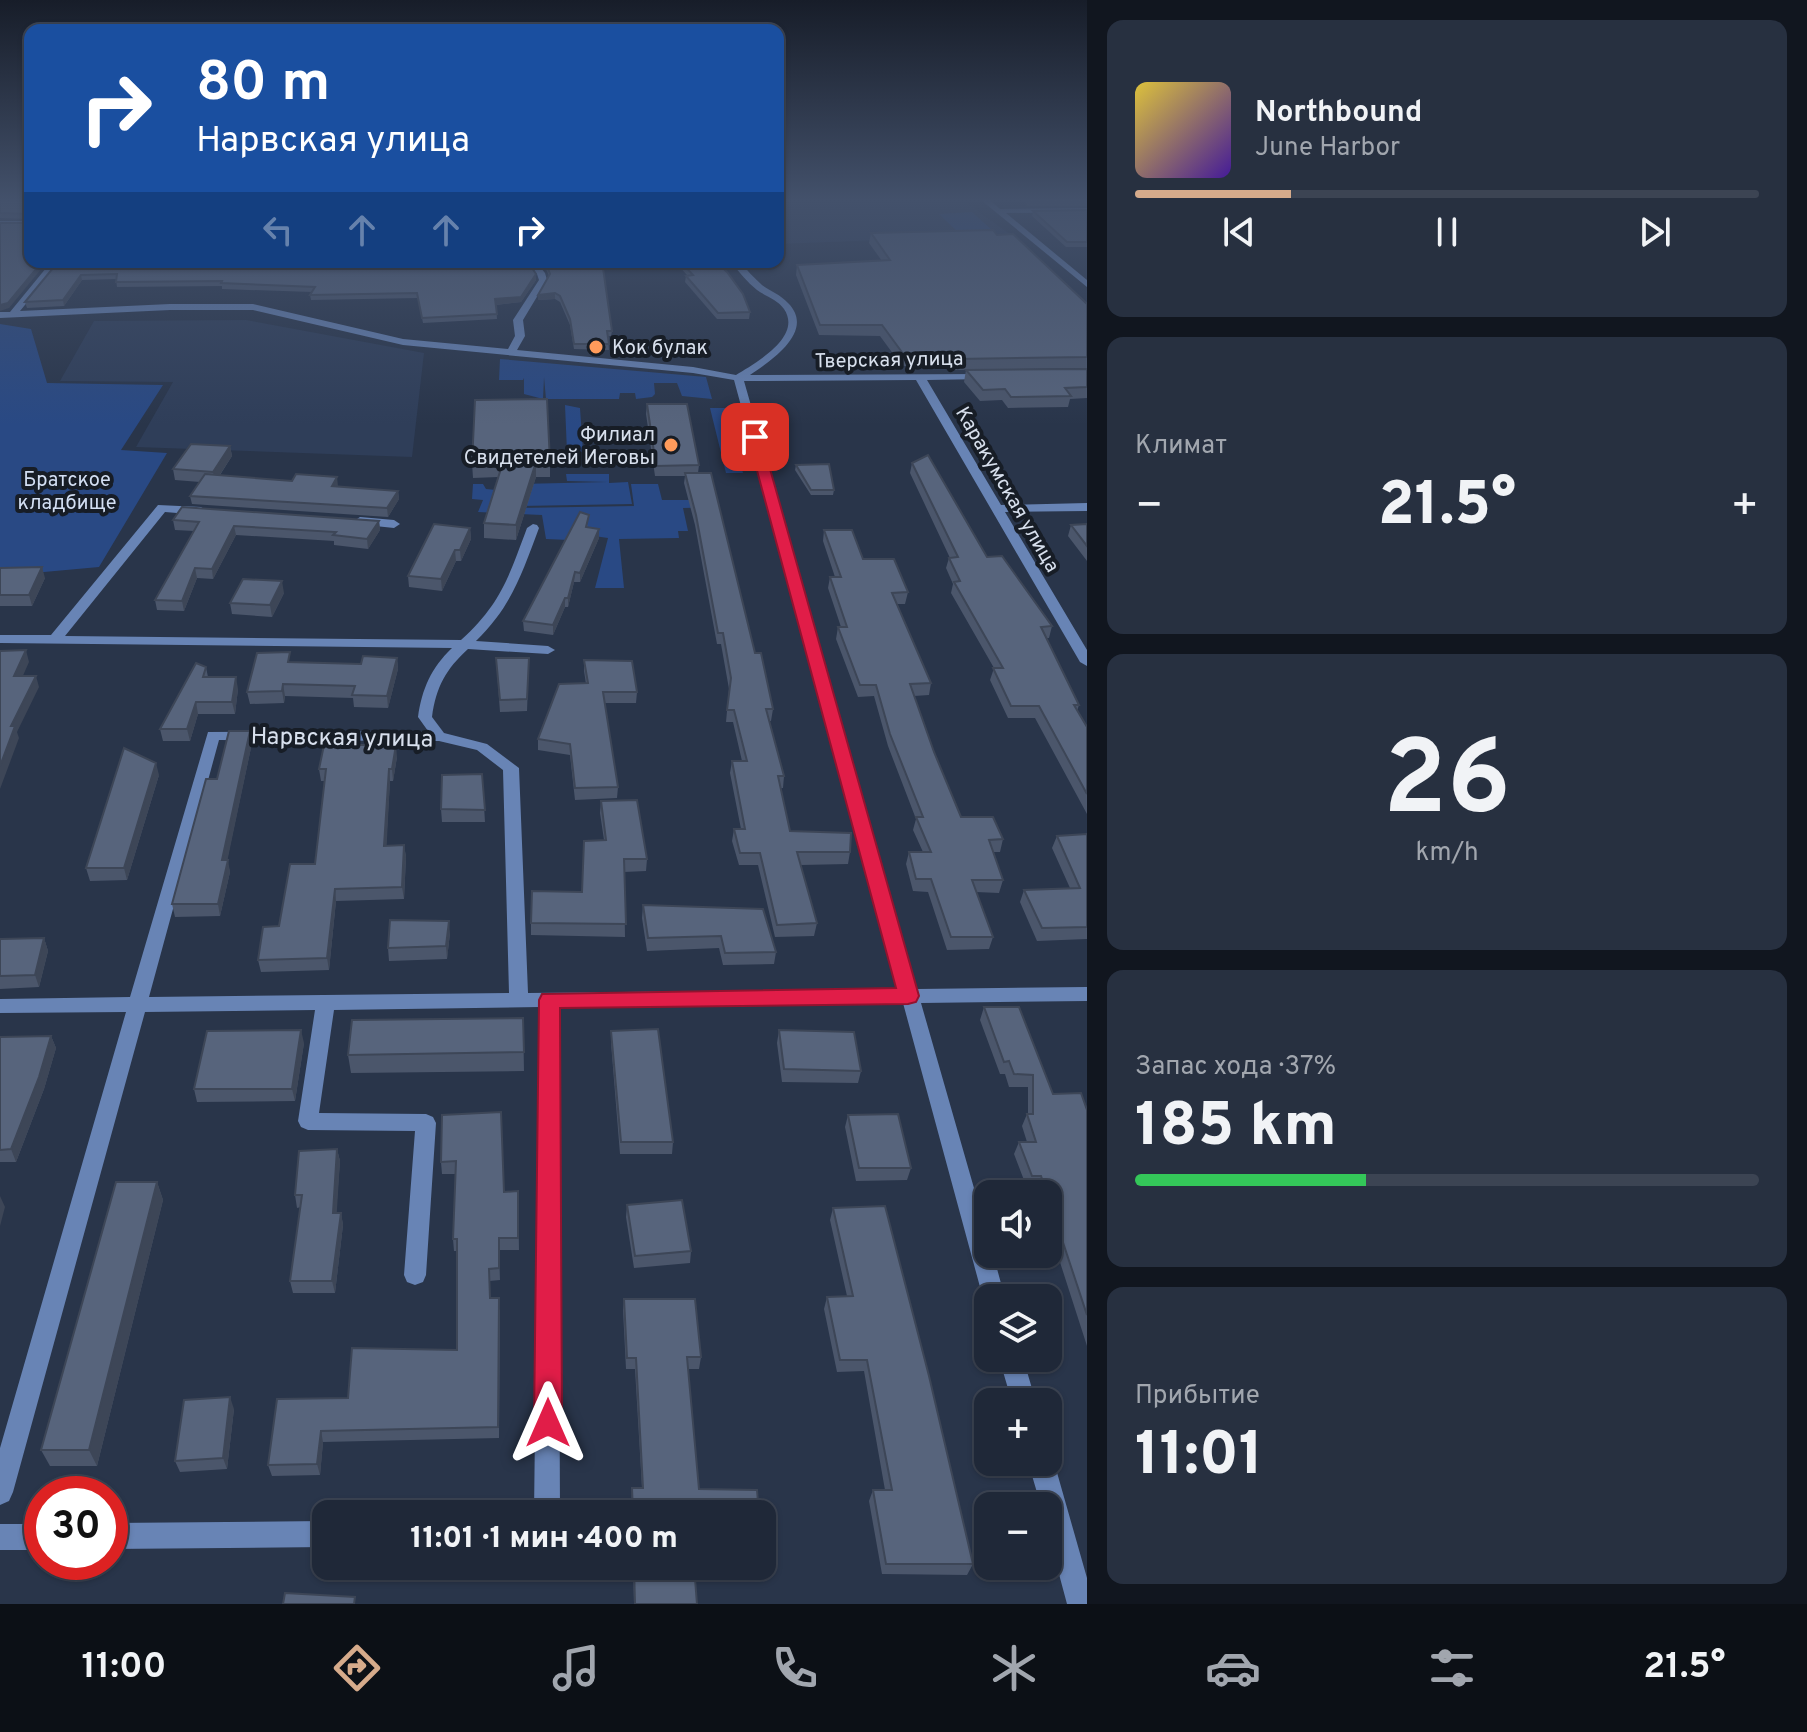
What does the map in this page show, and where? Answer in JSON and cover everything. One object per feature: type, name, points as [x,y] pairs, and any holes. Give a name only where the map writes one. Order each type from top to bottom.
[{"type":"street","points":[[12,315],[45,275]]},
{"type":"street","points":[[512,351],[520,336],[518,320],[543,280],[540,275]]},
{"type":"street","points":[[747,275],[788,309],[793,320],[790,333],[779,348],[738,378],[990,1284]]},
{"type":"street","name":"Тверская улица","points":[[0,315],[170,307],[253,307],[403,342],[693,370],[738,378],[996,376]]},
{"type":"street","name":"Каракумская улица","points":[[920,377],[1087,662]]},
{"type":"street","points":[[997,509],[1087,507]]},
{"type":"street","points":[[55,639],[162,508],[208,511]]},
{"type":"street","points":[[348,520],[394,524]]},
{"type":"street","points":[[439,736],[425,717],[426,703],[445,660],[494,613],[506,595],[533,528]]},
{"type":"street","points":[[0,639],[462,644],[548,650]]},
{"type":"street","name":"Нарвская улица","points":[[0,1492],[213,735],[439,736],[482,747],[511,768],[519,1000]]},
{"type":"street","points":[[0,1006],[1087,994]]},
{"type":"street","points":[[547,1500],[549,1000]]},
{"type":"street","points":[[326,1002],[308,1121],[426,1123],[415,1275]]},
{"type":"street","points":[[1045,1476],[1081,1604]]},
{"type":"street","points":[[128,1536],[312,1534]]},
{"type":"street","points":[[0,1537],[24,1537]]},
{"type":"shaded area","points":[[246,320],[424,353],[412,457],[136,447],[173,382],[60,381],[94,321]]},
{"type":"green space","name":"Братское кладбище","points":[[0,324],[31,329],[47,383],[163,385],[121,450],[167,453],[99,567],[0,576]]},
{"type":"green space","points":[[500,359],[706,377],[712,399],[682,396],[677,383],[654,383],[655,394],[652,397],[636,399],[635,393],[620,393],[619,399],[546,399],[544,377],[543,399],[524,394],[524,378],[499,380]]},
{"type":"green space","points":[[565,405],[580,408],[583,452],[567,452]]},
{"type":"green space","points":[[710,408],[726,408],[743,473],[726,473]]},
{"type":"green space","points":[[566,474],[609,474],[609,483],[628,482],[632,504],[520,506],[519,484],[608,482],[567,481]]},
{"type":"green space","points":[[473,484],[483,484],[486,489],[496,490],[518,508],[634,506],[631,484],[658,484],[662,500],[718,500],[720,507],[683,508],[688,531],[678,531],[679,538],[619,539],[624,588],[595,588],[608,538],[573,533],[569,540],[546,539],[542,515],[478,512],[483,500],[472,499]]},
{"type":"building","points":[[0,275],[31,275],[8,303],[0,305]]},
{"type":"building","points":[[47,275],[86,275],[81,275],[63,300],[25,302]]},
{"type":"building","points":[[117,275],[535,275],[521,297],[495,299],[497,314],[422,318],[417,293],[310,295],[315,287],[222,281],[116,282]]},
{"type":"building","points":[[550,275],[604,275],[612,331],[607,331],[609,344],[574,344],[570,319],[560,296],[555,293],[538,295]]},
{"type":"building","points":[[729,275],[743,294],[750,312],[718,313],[686,276]]},
{"type":"building","points":[[801,275],[1056,275],[1087,304],[1087,357],[956,359],[951,353],[904,355],[882,325],[820,325]]},
{"type":"building","points":[[1087,369],[1087,387],[1065,388],[1071,396],[1011,397],[1005,389],[983,390],[966,370]]},
{"type":"building","points":[[547,399],[550,462],[536,462],[516,525],[484,523],[503,462],[472,463],[475,400]]},
{"type":"building","name":"Филиал Свидетелей Иеговы","points":[[647,404],[687,404],[699,465],[656,466]]},
{"type":"building","points":[[191,444],[230,446],[213,472],[173,469]]},
{"type":"building","points":[[928,455],[987,557],[1002,556],[1052,626],[1041,627],[1079,705],[1074,705],[1087,727],[1087,794],[1039,706],[1011,706],[993,668],[1003,668],[954,582],[960,581],[949,558],[958,557],[912,463]]},
{"type":"building","points":[[829,464],[834,490],[811,490],[796,465]]},
{"type":"building","points":[[685,473],[711,473],[755,653],[761,653],[773,709],[766,709],[784,776],[778,776],[790,831],[851,833],[850,852],[797,852],[817,923],[777,925],[760,853],[740,853],[734,829],[745,829],[732,761],[747,761],[734,710],[727,710],[731,678],[723,633],[718,633]]},
{"type":"building","points":[[205,474],[292,481],[296,474],[337,477],[332,486],[398,491],[387,508],[190,496]]},
{"type":"building","points":[[182,507],[379,521],[367,539],[333,535],[336,532],[234,526],[212,569],[195,568],[182,601],[155,600],[199,522],[173,520]]},
{"type":"building","points":[[580,512],[589,515],[586,527],[599,529],[580,573],[575,572],[568,598],[565,598],[553,625],[523,621]]},
{"type":"building","points":[[434,524],[470,528],[441,579],[408,576]]},
{"type":"building","points":[[1087,524],[1087,546],[1071,525]]},
{"type":"building","points":[[824,530],[852,530],[863,559],[894,559],[908,592],[892,593],[931,683],[910,684],[934,752],[961,817],[993,817],[1003,839],[989,840],[1003,880],[972,880],[993,937],[951,937],[931,879],[916,879],[909,852],[931,852],[916,817],[923,817],[890,734],[876,685],[860,685],[838,627],[847,627],[830,577],[841,577]]},
{"type":"building","points":[[42,567],[29,595],[0,595],[0,568]]},
{"type":"building","points":[[243,579],[282,581],[270,605],[230,603]]},
{"type":"building","points":[[26,650],[14,676],[36,676],[11,726],[15,726],[0,766],[0,651]]},
{"type":"building","points":[[290,652],[288,662],[361,664],[363,656],[397,658],[387,696],[352,695],[355,686],[283,684],[282,691],[247,692],[257,653]]},
{"type":"building","points":[[496,658],[529,658],[527,699],[500,700]]},
{"type":"building","points":[[584,660],[632,661],[637,692],[603,692],[618,787],[575,788],[570,744],[538,739],[559,684],[588,683]]},
{"type":"building","points":[[196,663],[206,667],[203,677],[236,677],[232,702],[196,702],[187,729],[160,729]]},
{"type":"building","points":[[229,731],[250,731],[222,860],[228,860],[218,904],[172,904],[206,779],[217,779]]},
{"type":"building","points":[[324,745],[396,745],[392,769],[389,769],[384,846],[404,845],[402,887],[335,889],[327,958],[258,960],[263,927],[279,926],[290,864],[315,864],[326,769],[319,769]]},
{"type":"building","points":[[124,748],[156,763],[124,868],[86,868]]},
{"type":"building","points":[[482,774],[485,810],[441,809],[442,775]]},
{"type":"building","points":[[637,800],[647,859],[624,859],[626,924],[531,923],[532,891],[582,892],[584,841],[606,840],[601,801]]},
{"type":"building","points":[[1087,834],[1087,927],[1042,928],[1024,890],[1080,888],[1057,836]]},
{"type":"building","points":[[643,905],[763,909],[776,952],[725,953],[721,936],[648,938]]},
{"type":"building","points":[[390,920],[449,921],[446,946],[388,948]]},
{"type":"building","points":[[44,938],[35,975],[0,976],[0,939]]},
{"type":"building","points":[[984,1007],[1019,1007],[1053,1094],[1081,1093],[1087,1110],[1087,1315],[1062,1239],[1062,1180],[1042,1180],[1041,1176],[1032,1176],[1019,1142],[1036,1142],[1027,1114],[1033,1114],[1033,1075],[1014,1074],[1009,1061],[1004,1062]]},
{"type":"building","points":[[523,1018],[524,1052],[348,1055],[352,1020]]},
{"type":"building","points":[[658,1029],[673,1142],[621,1142],[611,1031]]},
{"type":"building","points":[[301,1030],[292,1089],[194,1089],[207,1031]]},
{"type":"building","points":[[779,1030],[854,1032],[861,1071],[784,1069]]},
{"type":"building","points":[[51,1036],[11,1149],[0,1150],[0,1037]]},
{"type":"building","points":[[501,1112],[504,1192],[518,1191],[518,1238],[499,1238],[499,1268],[489,1269],[490,1298],[499,1298],[498,1427],[321,1431],[317,1464],[268,1465],[277,1399],[348,1398],[352,1348],[457,1350],[457,1239],[453,1239],[456,1161],[441,1162],[442,1115]]},
{"type":"building","points":[[898,1114],[911,1168],[859,1168],[848,1115]]},
{"type":"building","points":[[337,1149],[333,1213],[341,1213],[332,1281],[290,1281],[302,1195],[295,1195],[299,1151]]},
{"type":"building","points":[[116,1182],[157,1182],[89,1450],[41,1450]]},
{"type":"building","points":[[682,1200],[691,1251],[635,1256],[627,1205]]},
{"type":"building","points":[[885,1206],[973,1564],[886,1564],[873,1490],[892,1490],[867,1360],[840,1360],[827,1297],[853,1296],[833,1208]]},
{"type":"building","points":[[624,1299],[695,1299],[701,1357],[687,1357],[699,1489],[757,1490],[758,1500],[632,1500],[632,1488],[643,1488],[636,1358],[627,1358]]},
{"type":"building","points":[[230,1397],[223,1458],[175,1461],[184,1400]]},
{"type":"building","points":[[634,1580],[695,1580],[697,1604],[635,1604]]},
{"type":"building","points":[[285,1593],[355,1597],[354,1604],[283,1604]]},
{"type":"place","name":"Кок булак","points":[[596,347]]},
{"type":"place","name":"Филиал Свидетелей Иеговы","points":[[671,445]]},
{"type":"route","points":[[548,1423],[549,1000],[908,996],[755,437]]}]
